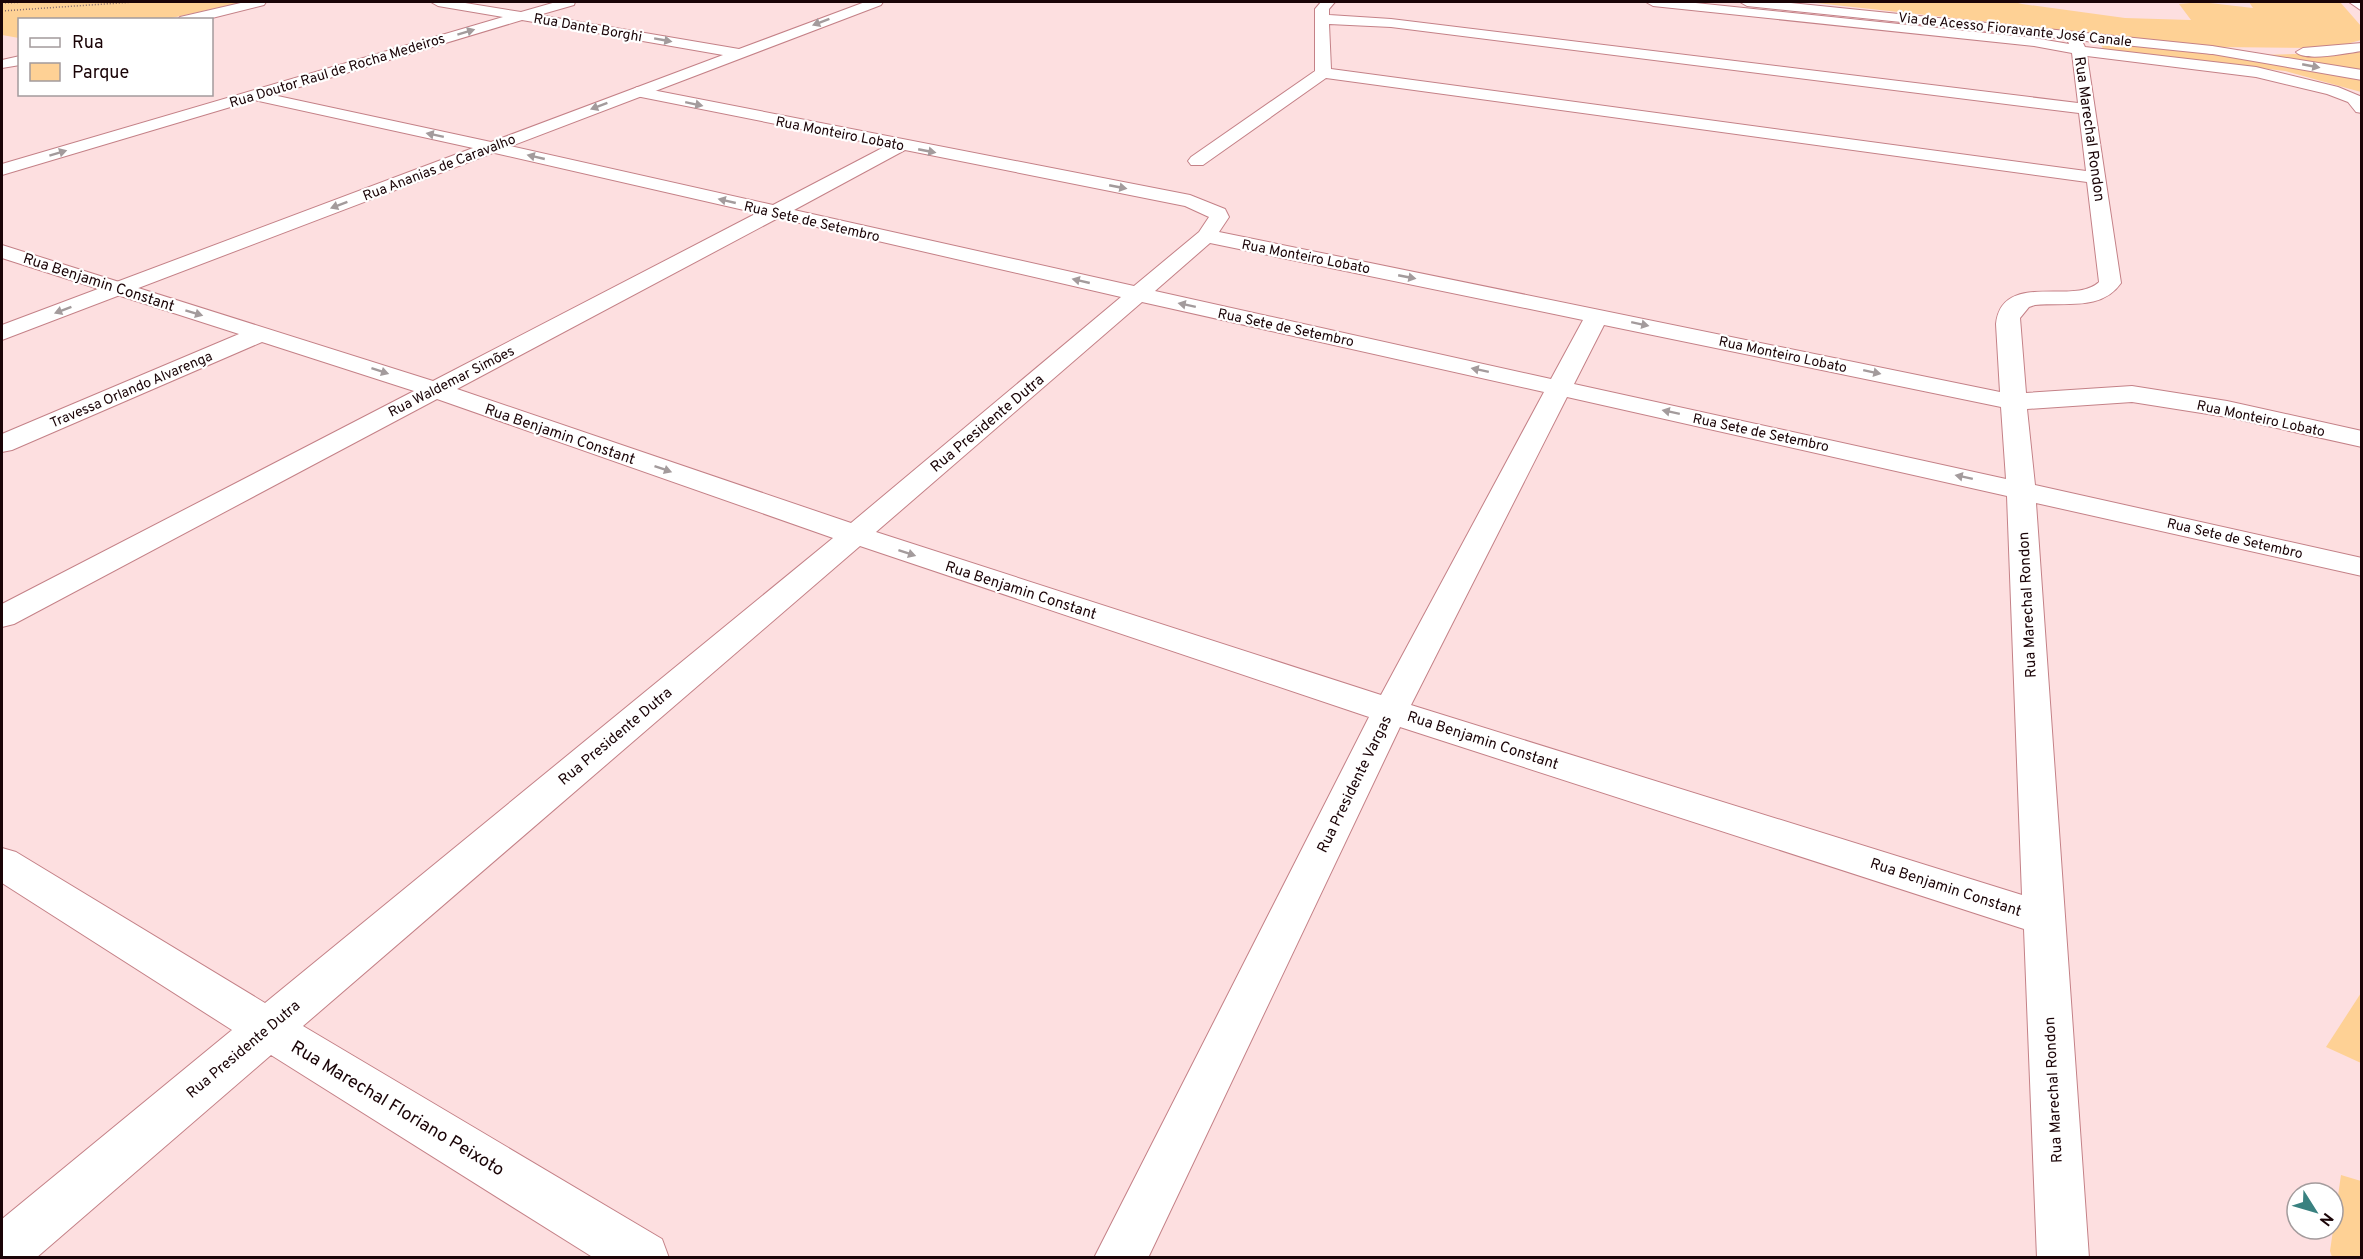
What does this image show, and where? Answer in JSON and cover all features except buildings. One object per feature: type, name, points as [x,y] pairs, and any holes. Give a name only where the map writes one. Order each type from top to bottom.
[{"type":"street","points":[[193,18],[259,2]]},
{"type":"street","name":"Rua Dante Borghi","points":[[438,2],[739,54]]},
{"type":"street","name":"Rua Doutor Raul de Rocha Medeiros","points":[[2,170],[569,2]]},
{"type":"street","name":"Rua Ananias de Caravalho","points":[[2,333],[876,2]]},
{"type":"street","points":[[1323,74],[1322,9],[1328,2]]},
{"type":"street","points":[[1653,2],[2034,42],[2076,42],[2278,76],[2344,94],[2354,99],[2361,108]]},
{"type":"street","name":"Via de Acesso Fioravante José Canale","points":[[1747,2],[2076,42],[2212,50]]},
{"type":"street","points":[[2356,2],[2361,7]]},
{"type":"street","points":[[1322,19],[1390,23],[2087,109]]},
{"type":"street","name":"Rua Marechal Rondon","points":[[2063,1257],[2021,490],[2008,333],[2011,310],[2017,305],[2037,298],[2091,295],[2108,287],[2110,283],[2076,42]]},
{"type":"street","points":[[2212,50],[2334,51],[2361,47]]},
{"type":"street","points":[[2212,50],[2361,75]]},
{"type":"street","points":[[2,64],[18,60]]},
{"type":"street","points":[[1197,161],[1323,74],[2097,178]]},
{"type":"street","name":"Rua Sete de Setembro","points":[[222,89],[492,147],[2361,567]]},
{"type":"street","name":"Rua Monteiro Lobato","points":[[637,92],[900,146],[1190,201],[1218,213]]},
{"type":"street","name":"Rua Waldemar Simões","points":[[2,617],[900,146]]},
{"type":"street","name":"Rua Presidente Dutra","points":[[2,1252],[855,535],[1206,236],[1217,223],[1218,213]]},
{"type":"street","name":"Rua Monteiro Lobato","points":[[1206,236],[2013,402],[2132,394],[2227,409],[2361,439]]},
{"type":"street","name":"Rua Benjamin Constant","points":[[2,251],[434,390],[855,535],[1390,711],[2043,918]]},
{"type":"street","name":"Rua Presidente Vargas","points":[[1120,1257],[1390,711],[1597,315]]},
{"type":"street","name":"Travessa Orlando Alvarenga","points":[[2,444],[260,333]]},
{"type":"street","name":"Rua Marechal Floriano Peixoto","points":[[2,863],[268,1029],[643,1257]]},
{"type":"path","points":[[2,3],[29,2]]},
{"type":"path","points":[[2,11],[134,2]]},
{"type":"green space","points":[[2,2],[243,2],[171,18],[18,18],[18,38],[2,35]]},
{"type":"green space","points":[[1807,2],[2014,2],[2125,18],[2191,20],[2179,4],[2201,2],[2253,8],[2249,2],[2340,2],[2361,26],[2361,40],[2319,48],[2218,47]]},
{"type":"green space","points":[[2113,43],[2216,53],[2361,79],[2361,92],[2285,71],[2103,49],[2101,44]]},
{"type":"green space","points":[[2361,52],[2361,73],[2261,55]]},
{"type":"green space","points":[[2361,993],[2361,1063],[2326,1047]]},
{"type":"green space","points":[[2341,1175],[2361,1181],[2361,1257],[2332,1257],[2330,1251],[2331,1241],[2345,1241],[2345,1181],[2340,1181]]}]
